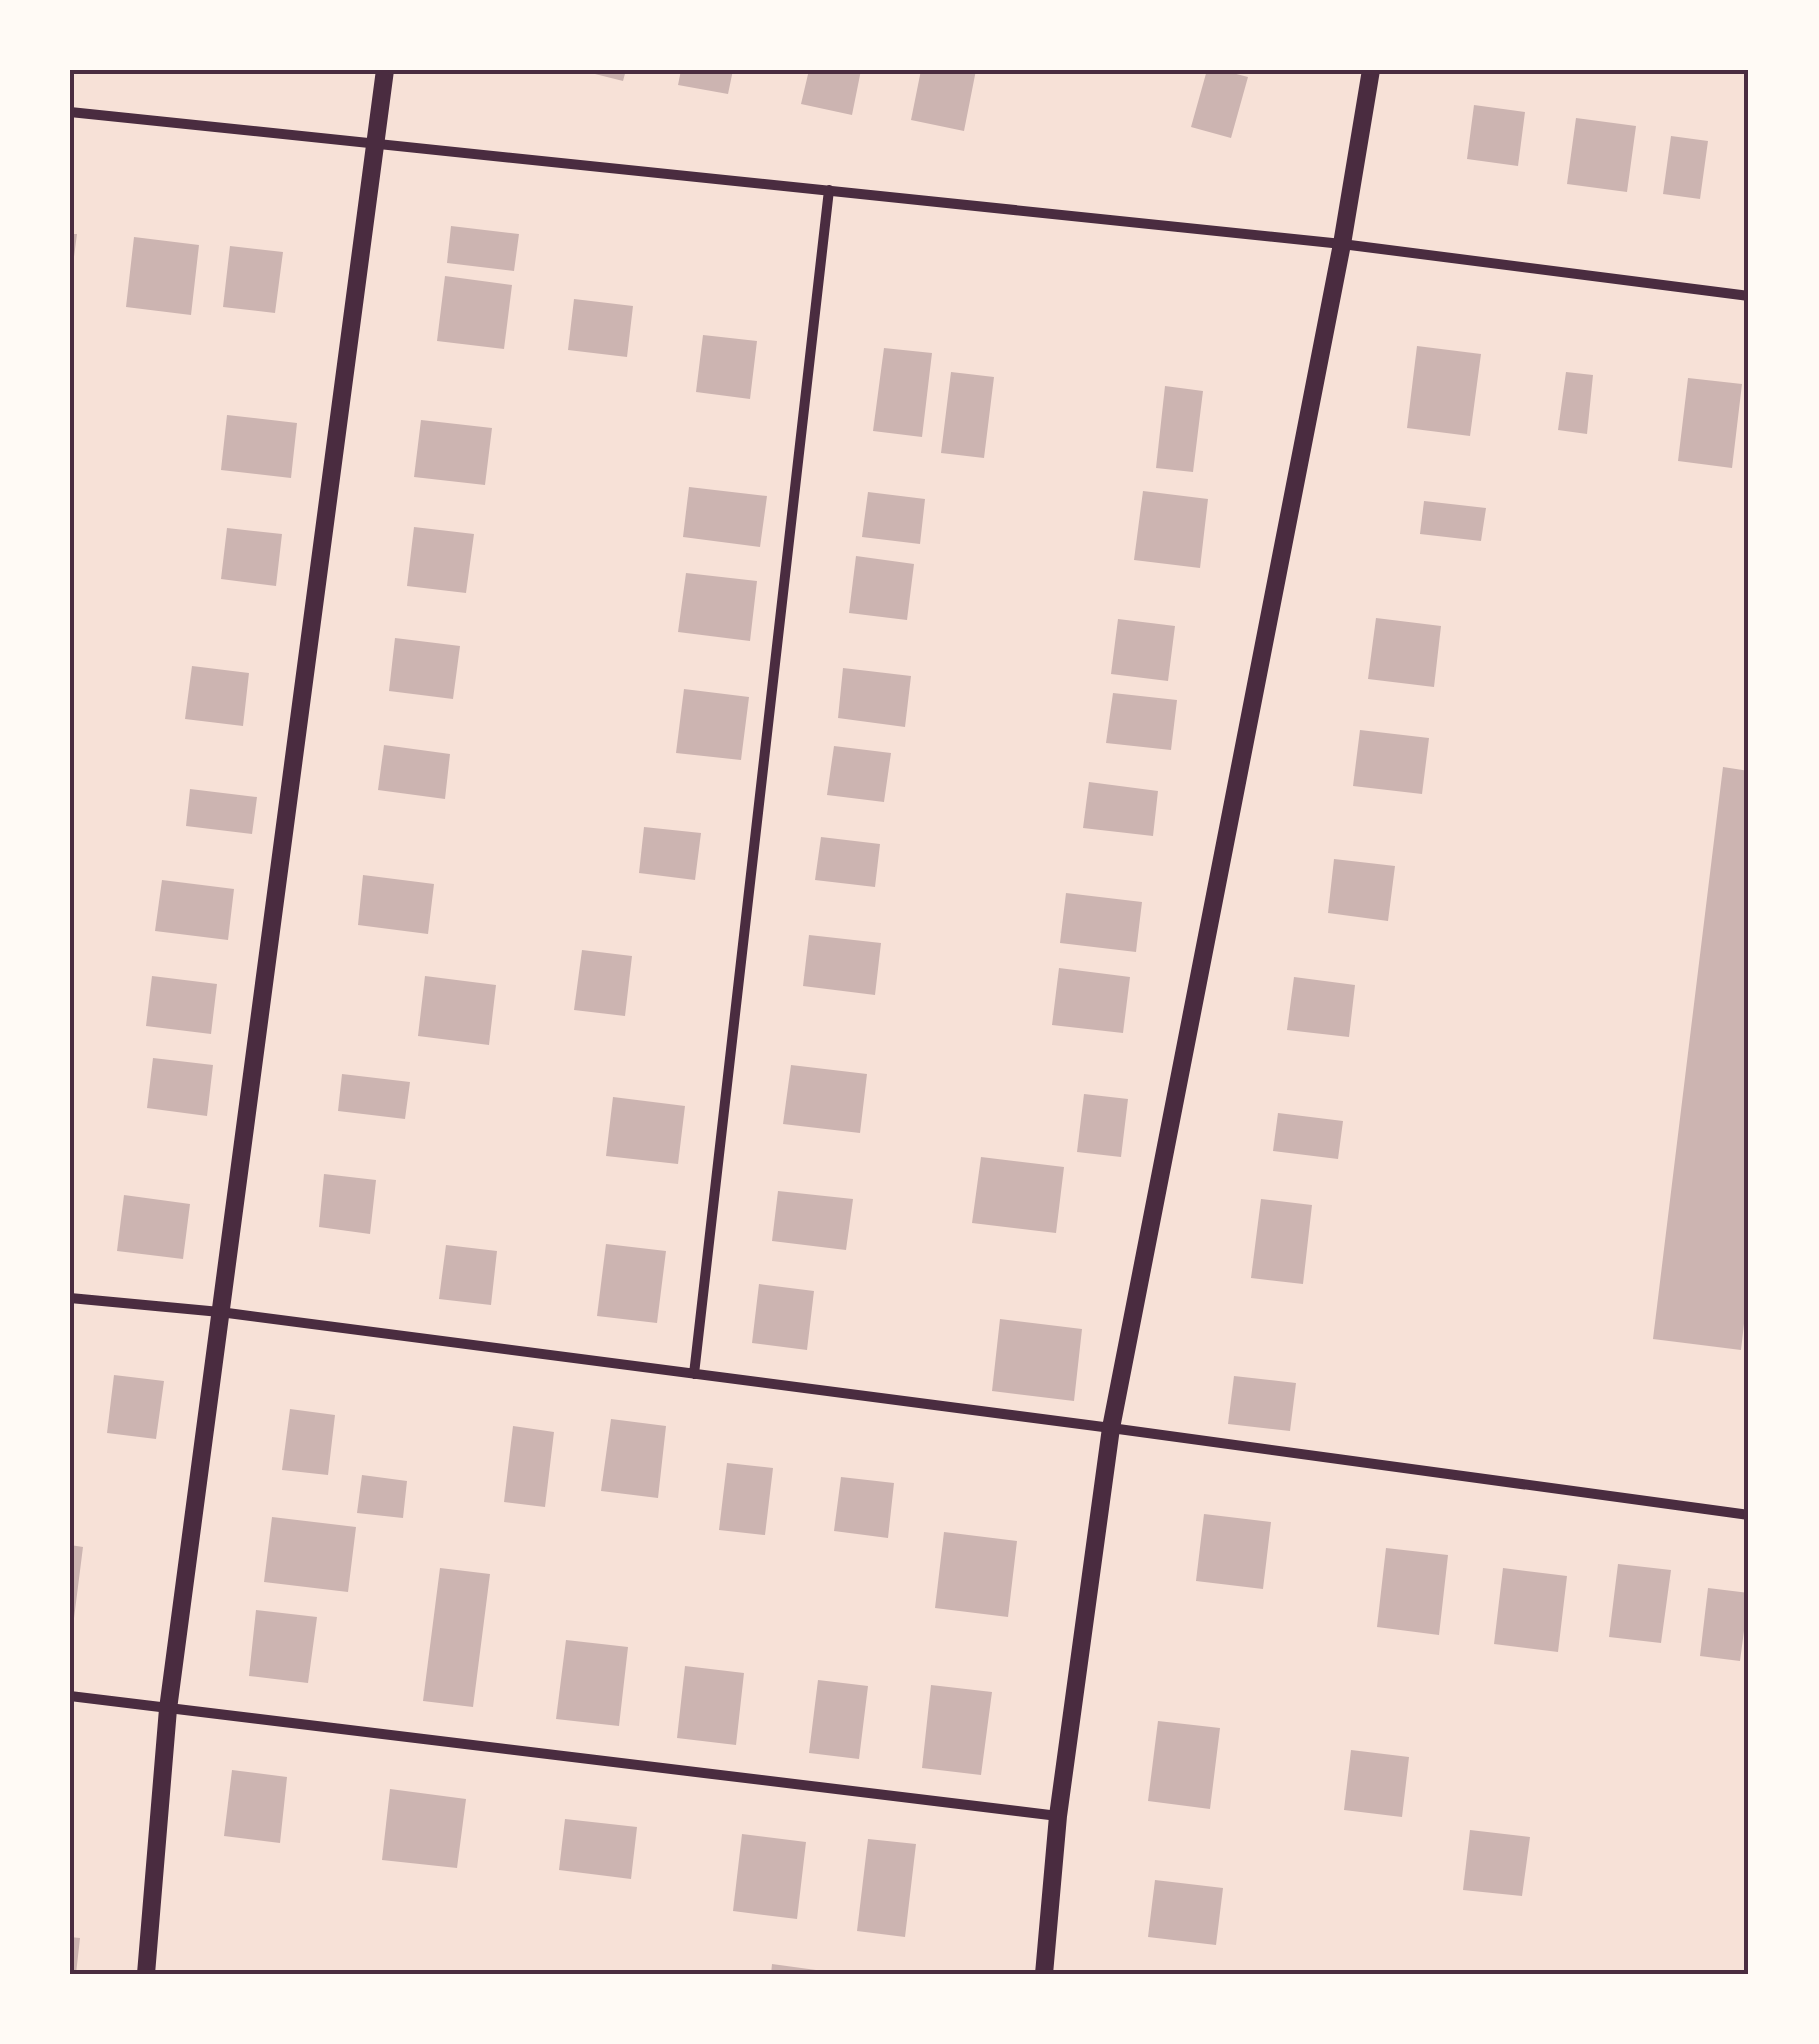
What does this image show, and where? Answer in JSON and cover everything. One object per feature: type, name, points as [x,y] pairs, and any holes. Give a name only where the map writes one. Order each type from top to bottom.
[{"type":"street","points":[[146,1974],[168,1709],[385,70]]},
{"type":"street","points":[[1044,1974],[1058,1816],[1111,1428],[1342,244],[1370,70]]},
{"type":"street","points":[[70,112],[1342,244],[1749,296]]},
{"type":"street","points":[[694,1374],[828,190]]},
{"type":"street","points":[[70,1298],[220,1312],[1749,1515]]},
{"type":"street","points":[[70,1696],[1058,1816]]},
{"type":"building","points":[[579,70],[626,70],[623,81]]},
{"type":"building","points":[[681,70],[733,70],[728,94],[678,85]]},
{"type":"building","points":[[809,70],[861,70],[852,115],[801,104]]},
{"type":"building","points":[[921,70],[976,70],[964,131],[911,120]]},
{"type":"building","points":[[1207,70],[1248,77],[1231,138],[1191,127]]},
{"type":"building","points":[[1474,105],[1525,112],[1518,166],[1467,159]]},
{"type":"building","points":[[1576,118],[1636,126],[1627,192],[1567,184]]},
{"type":"building","points":[[1671,136],[1708,141],[1700,199],[1663,194]]},
{"type":"building","points":[[451,226],[519,234],[514,271],[447,263]]},
{"type":"building","points":[[70,234],[77,234],[72,272],[70,272]]},
{"type":"building","points":[[134,237],[199,245],[191,315],[126,307]]},
{"type":"building","points":[[230,246],[283,252],[275,313],[223,307]]},
{"type":"building","points":[[445,276],[512,285],[504,349],[437,341]]},
{"type":"building","points":[[574,299],[633,306],[627,357],[568,350]]},
{"type":"building","points":[[703,335],[757,341],[750,399],[696,392]]},
{"type":"building","points":[[1417,346],[1481,354],[1470,436],[1407,428]]},
{"type":"building","points":[[884,348],[932,353],[922,437],[873,431]]},
{"type":"building","points":[[951,372],[994,377],[984,458],[941,453]]},
{"type":"building","points":[[1566,372],[1593,375],[1587,434],[1558,430]]},
{"type":"building","points":[[1688,378],[1742,384],[1732,468],[1678,461]]},
{"type":"building","points":[[1165,386],[1203,391],[1193,472],[1156,468]]},
{"type":"building","points":[[227,415],[297,423],[291,478],[221,470]]},
{"type":"building","points":[[421,420],[492,428],[485,485],[414,477]]},
{"type":"building","points":[[689,487],[767,496],[760,547],[683,537]]},
{"type":"building","points":[[1143,491],[1208,499],[1200,568],[1134,560]]},
{"type":"building","points":[[868,492],[925,499],[920,544],[862,537]]},
{"type":"building","points":[[1424,501],[1486,508],[1481,541],[1420,534]]},
{"type":"building","points":[[414,527],[474,534],[466,593],[407,586]]},
{"type":"building","points":[[227,528],[282,534],[276,586],[221,579]]},
{"type":"building","points":[[856,556],[914,564],[907,620],[849,613]]},
{"type":"building","points":[[686,573],[757,581],[750,641],[678,632]]},
{"type":"building","points":[[1376,618],[1441,626],[1434,687],[1368,679]]},
{"type":"building","points":[[1118,619],[1175,626],[1168,681],[1111,674]]},
{"type":"building","points":[[395,638],[460,646],[453,699],[389,691]]},
{"type":"building","points":[[192,666],[249,673],[243,726],[185,719]]},
{"type":"building","points":[[843,668],[911,676],[905,727],[838,718]]},
{"type":"building","points":[[684,689],[749,697],[741,760],[676,753]]},
{"type":"building","points":[[1113,693],[1177,700],[1171,750],[1106,743]]},
{"type":"building","points":[[1360,730],[1429,738],[1422,794],[1353,786]]},
{"type":"building","points":[[384,745],[450,754],[445,799],[378,790]]},
{"type":"building","points":[[834,746],[891,753],[884,802],[827,795]]},
{"type":"building","points":[[1723,767],[1749,771],[1749,1280],[1741,1350],[1653,1339]]},
{"type":"building","points":[[1089,782],[1158,791],[1153,836],[1083,828]]},
{"type":"building","points":[[190,789],[257,797],[252,834],[186,826]]},
{"type":"building","points":[[644,827],[701,833],[695,880],[639,873]]},
{"type":"building","points":[[821,837],[880,844],[875,887],[815,880]]},
{"type":"building","points":[[1334,859],[1395,866],[1388,921],[1328,913]]},
{"type":"building","points":[[363,875],[434,884],[428,934],[358,925]]},
{"type":"building","points":[[162,880],[234,889],[228,940],[155,931]]},
{"type":"building","points":[[1066,893],[1142,902],[1136,952],[1060,943]]},
{"type":"building","points":[[809,935],[881,943],[875,995],[803,986]]},
{"type":"building","points":[[582,950],[632,956],[625,1016],[574,1010]]},
{"type":"building","points":[[1059,968],[1130,977],[1123,1033],[1052,1025]]},
{"type":"building","points":[[152,976],[217,984],[211,1034],[146,1026]]},
{"type":"building","points":[[425,976],[496,985],[489,1045],[418,1036]]},
{"type":"building","points":[[1294,977],[1355,985],[1349,1037],[1287,1030]]},
{"type":"building","points":[[153,1058],[213,1065],[207,1116],[147,1108]]},
{"type":"building","points":[[791,1065],[867,1074],[860,1133],[783,1124]]},
{"type":"building","points":[[342,1074],[410,1082],[405,1119],[338,1111]]},
{"type":"building","points":[[1084,1094],[1128,1099],[1121,1157],[1077,1152]]},
{"type":"building","points":[[613,1097],[685,1106],[678,1164],[606,1156]]},
{"type":"building","points":[[1278,1113],[1343,1121],[1338,1159],[1273,1151]]},
{"type":"building","points":[[981,1157],[1064,1167],[1056,1233],[972,1223]]},
{"type":"building","points":[[324,1174],[376,1180],[370,1234],[319,1227]]},
{"type":"building","points":[[778,1191],[853,1199],[846,1250],[772,1241]]},
{"type":"building","points":[[124,1195],[190,1204],[183,1259],[117,1251]]},
{"type":"building","points":[[1261,1199],[1312,1205],[1303,1284],[1251,1278]]},
{"type":"building","points":[[606,1244],[666,1251],[657,1323],[597,1316]]},
{"type":"building","points":[[446,1245],[497,1251],[491,1305],[439,1299]]},
{"type":"building","points":[[759,1284],[814,1291],[807,1350],[752,1343]]},
{"type":"building","points":[[1000,1319],[1082,1329],[1074,1401],[992,1391]]},
{"type":"building","points":[[114,1375],[164,1381],[156,1439],[107,1433]]},
{"type":"building","points":[[1234,1376],[1296,1383],[1290,1431],[1228,1424]]},
{"type":"building","points":[[290,1409],[335,1415],[328,1475],[282,1470]]},
{"type":"building","points":[[611,1419],[666,1426],[658,1498],[601,1491]]},
{"type":"building","points":[[513,1426],[554,1432],[545,1507],[504,1502]]},
{"type":"building","points":[[727,1463],[773,1468],[765,1535],[719,1530]]},
{"type":"building","points":[[362,1475],[407,1481],[403,1518],[357,1513]]},
{"type":"building","points":[[841,1477],[894,1483],[888,1538],[834,1531]]},
{"type":"building","points":[[1204,1514],[1271,1522],[1263,1589],[1196,1581]]},
{"type":"building","points":[[272,1517],[356,1527],[348,1592],[264,1582]]},
{"type":"building","points":[[944,1532],[1017,1541],[1008,1617],[935,1608]]},
{"type":"building","points":[[70,1545],[83,1547],[72,1634],[70,1634]]},
{"type":"building","points":[[1386,1548],[1448,1555],[1439,1635],[1377,1627]]},
{"type":"building","points":[[1618,1564],[1671,1570],[1661,1643],[1609,1637]]},
{"type":"building","points":[[440,1568],[490,1574],[473,1707],[423,1701]]},
{"type":"building","points":[[1503,1568],[1567,1576],[1558,1652],[1494,1644]]},
{"type":"building","points":[[1708,1588],[1749,1593],[1740,1661],[1700,1656]]},
{"type":"building","points":[[256,1610],[317,1617],[308,1683],[249,1676]]},
{"type":"building","points":[[566,1640],[628,1647],[619,1726],[556,1719]]},
{"type":"building","points":[[685,1666],[744,1673],[736,1745],[677,1738]]},
{"type":"building","points":[[818,1680],[868,1686],[859,1759],[809,1753]]},
{"type":"building","points":[[931,1685],[992,1692],[981,1775],[922,1768]]},
{"type":"building","points":[[1158,1721],[1220,1728],[1210,1809],[1148,1801]]},
{"type":"building","points":[[1351,1750],[1409,1757],[1402,1817],[1344,1810]]},
{"type":"building","points":[[232,1770],[287,1777],[280,1843],[224,1836]]},
{"type":"building","points":[[390,1789],[466,1799],[457,1868],[382,1860]]},
{"type":"building","points":[[565,1819],[637,1827],[631,1879],[559,1870]]},
{"type":"building","points":[[1470,1830],[1530,1837],[1522,1896],[1463,1890]]},
{"type":"building","points":[[742,1834],[806,1842],[797,1919],[733,1911]]},
{"type":"building","points":[[868,1839],[916,1844],[905,1937],[857,1931]]},
{"type":"building","points":[[1155,1880],[1223,1888],[1216,1945],[1148,1937]]},
{"type":"building","points":[[70,1937],[80,1938],[76,1974],[70,1974]]},
{"type":"building","points":[[772,1964],[816,1970],[816,1974],[771,1974]]}]
